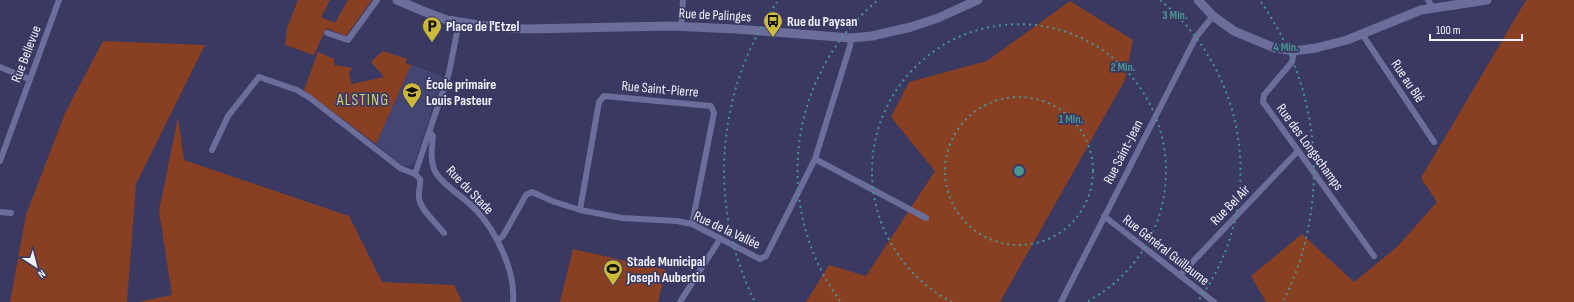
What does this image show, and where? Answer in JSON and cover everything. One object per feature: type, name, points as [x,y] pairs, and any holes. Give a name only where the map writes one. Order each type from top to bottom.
[{"type":"main road","name":"Rue de Palinges","points":[[397,0],[423,12],[459,22],[492,27],[526,29],[616,26],[682,27],[736,29],[851,38],[872,36],[911,27],[938,18],[978,0]]},
{"type":"main road","points":[[1198,0],[1212,16],[1234,31],[1275,48],[1294,51],[1316,48],[1362,34],[1431,4],[1487,0]]},
{"type":"street","name":"Rue Bellevue","points":[[0,161],[59,0]]},
{"type":"street","points":[[327,33],[348,40],[377,0]]},
{"type":"street","points":[[682,27],[683,0]]},
{"type":"street","name":"Rue Saint-Jean","points":[[1061,302],[1196,37],[1212,16]]},
{"type":"street","points":[[415,174],[449,73],[459,22]]},
{"type":"street","name":"Rue au Blé","points":[[1362,34],[1434,142]]},
{"type":"street","name":"Rue de la Vallée","points":[[498,240],[503,236],[526,195],[532,192],[552,201],[580,210],[622,218],[677,220],[692,224],[760,259],[766,256],[815,158],[850,46],[851,38]]},
{"type":"street","name":"Rue des Longschamps","points":[[1294,51],[1292,62],[1264,95],[1263,102],[1374,256]]},
{"type":"street","points":[[0,66],[29,79]]},
{"type":"street","points":[[212,150],[228,116],[259,78],[303,93],[400,168],[415,174],[420,179],[421,185],[418,195],[420,204],[444,233]]},
{"type":"street","name":"Rue Saint-Pierre","points":[[580,210],[598,102],[604,96],[711,106],[714,113],[692,224]]},
{"type":"street","name":"Rue du Stade","points":[[430,132],[433,136],[431,158],[434,171],[476,210],[498,240],[508,265],[513,302]]},
{"type":"street","name":"Rue Bel Air","points":[[1180,275],[1298,151]]},
{"type":"street","points":[[815,158],[926,218]]},
{"type":"street","points":[[0,212],[11,213]]},
{"type":"street","name":"Rue Général Guillaume","points":[[1104,216],[1214,302]]},
{"type":"street","points":[[680,302],[720,239]]},
{"type":"shaded area","points":[[298,0],[330,0],[321,17],[335,23],[348,0],[372,0],[346,36],[326,28],[314,55],[285,45],[287,28]]},
{"type":"shaded area","points":[[1526,0],[1574,0],[1574,302],[1266,302],[1251,276],[1302,234],[1354,282],[1398,246],[1437,202],[1421,178]]},
{"type":"shaded area","points":[[1070,1],[1133,40],[1125,80],[1000,302],[806,302],[829,265],[866,276],[935,171],[891,117],[909,82],[987,61]]},
{"type":"shaded area","points":[[103,41],[205,45],[136,184],[127,302],[10,302],[26,215],[65,113]]},
{"type":"shaded area","points":[[383,51],[407,59],[405,63],[411,65],[376,144],[304,90],[318,52],[334,59],[334,65],[353,68],[349,72],[352,84],[384,77],[371,62]]},
{"type":"shaded area","name":"École primaire Louis Pasteur","points":[[411,65],[443,76],[414,164],[407,166],[400,164],[376,144]]},
{"type":"shaded area","points":[[178,117],[184,160],[349,216],[382,282],[454,285],[462,302],[138,302],[172,295],[159,211]]},
{"type":"shaded area","name":"Stade Municipal Joseph Aubertin","points":[[573,249],[666,270],[658,302],[560,302]]},
{"type":"place","name":"Rue du Paysan","points":[[773,38]]},
{"type":"place","name":"Place de l'Etzel","points":[[432,43]]},
{"type":"place","name":"École primaire Louis Pasteur","points":[[412,109]]},
{"type":"place","name":"Stade Municipal Joseph Aubertin","points":[[613,286]]},
{"type":"district","name":"ALSTING","points":[[363,100]]}]
